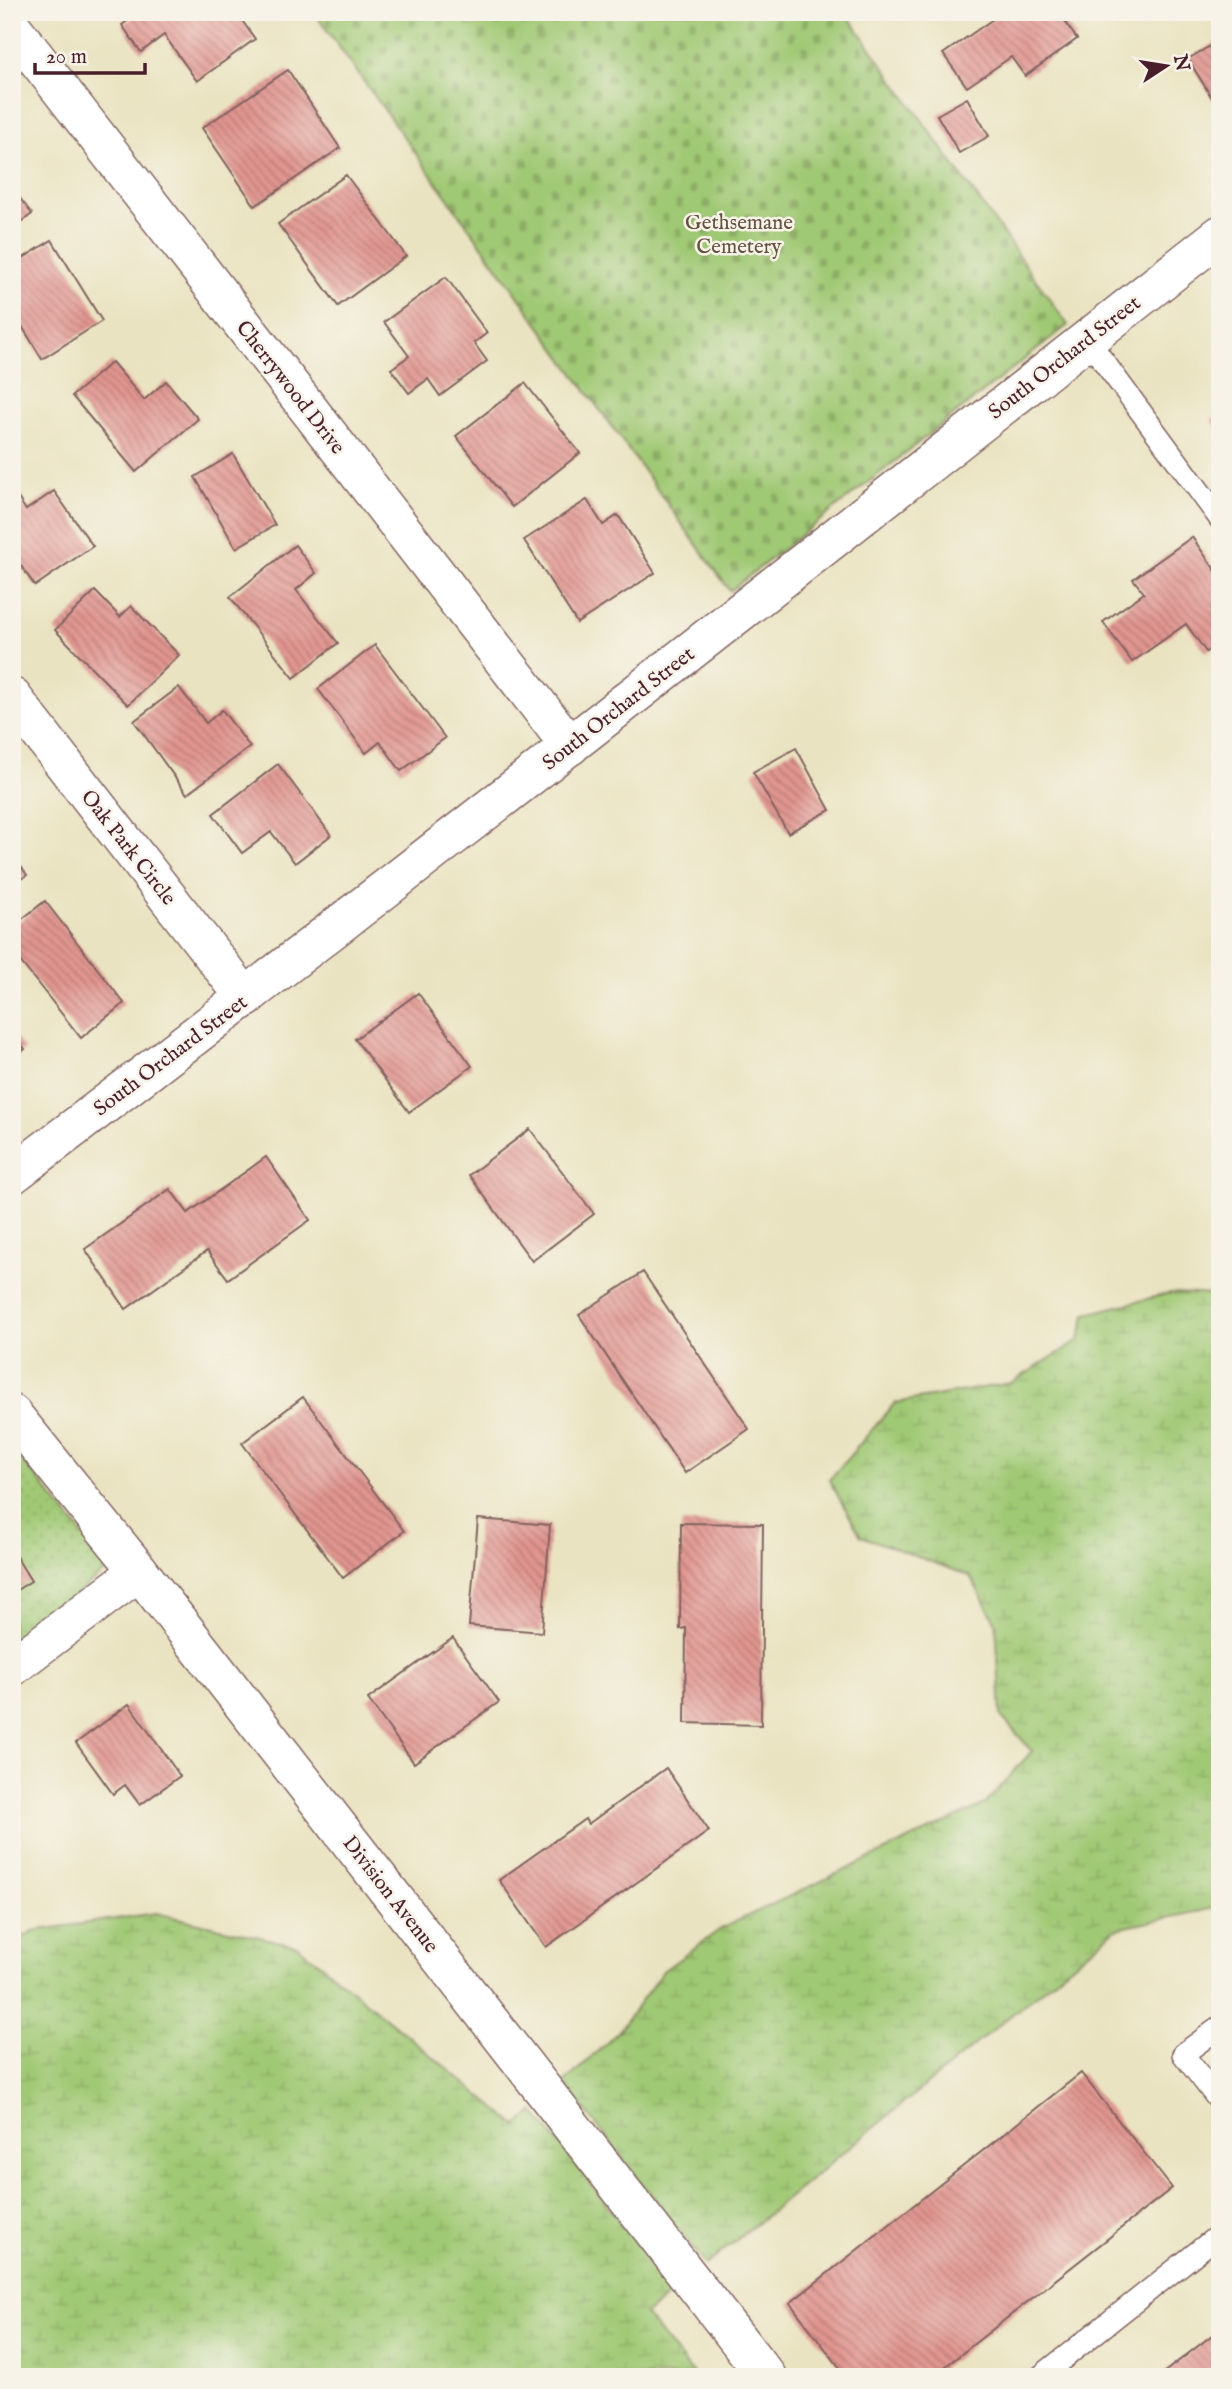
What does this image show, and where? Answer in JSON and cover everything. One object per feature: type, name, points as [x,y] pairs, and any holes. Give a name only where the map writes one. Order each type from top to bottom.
[{"type":"street","name":"Cherrywood Drive","points":[[12,27],[570,746]]},
{"type":"street","name":"South Orchard Street","points":[[12,1175],[246,998],[570,746],[1220,235]]},
{"type":"street","name":"Oak Park Circle","points":[[12,697],[246,998]]},
{"type":"street","name":"Division Avenue","points":[[12,1414],[139,1571],[767,2377]]},
{"type":"street","points":[[12,1667],[139,1571]]},
{"type":"lane","points":[[1087,339],[1220,519]]},
{"type":"lane","points":[[1220,2027],[1183,2054],[1220,2102]]},
{"type":"lane","points":[[1040,2377],[1220,2234]]},
{"type":"green space","name":"Gethsemane Cemetery","points":[[314,12],[845,12],[1068,325],[730,591]]},
{"type":"green space","points":[[1171,1293],[1220,1295],[1220,1907],[1116,1929],[706,2265],[564,2083],[618,2032],[663,1971],[722,1928],[985,1804],[1032,1751],[1001,1716],[996,1623],[970,1576],[861,1536],[829,1480],[895,1403],[1011,1383],[1079,1340],[1086,1314]]},
{"type":"green space","points":[[12,1447],[110,1568],[12,1643]]},
{"type":"green space","points":[[156,1913],[298,1946],[517,2126],[534,2111],[674,2291],[645,2315],[696,2377],[12,2377],[12,1944],[33,1931]]},
{"type":"building","points":[[140,12],[236,12],[255,39],[197,81],[164,35],[141,52],[122,25]]},
{"type":"building","points":[[1003,12],[1058,12],[1077,39],[1025,76],[1011,57],[967,87],[943,54]]},
{"type":"building","points":[[1220,40],[1220,111],[1188,59]]},
{"type":"building","points":[[288,70],[340,148],[255,206],[202,128]]},
{"type":"building","points":[[967,98],[989,136],[959,153],[937,115]]},
{"type":"building","points":[[346,175],[406,256],[338,306],[278,224]]},
{"type":"building","points":[[12,188],[32,214],[12,229]]},
{"type":"building","points":[[52,240],[102,321],[42,359],[12,310],[12,265]]},
{"type":"building","points":[[446,277],[487,333],[474,343],[487,361],[440,396],[428,379],[409,393],[391,369],[409,356],[384,322]]},
{"type":"building","points":[[112,362],[144,400],[166,381],[198,419],[136,472],[72,396]]},
{"type":"building","points":[[525,383],[580,453],[512,507],[456,436]]},
{"type":"building","points":[[1220,414],[1220,432],[1211,420]]},
{"type":"building","points":[[233,454],[275,525],[236,548],[195,477]]},
{"type":"building","points":[[54,491],[93,546],[35,586],[12,553],[12,493],[14,492],[26,510]]},
{"type":"building","points":[[587,500],[603,525],[618,515],[655,573],[577,623],[524,540]]},
{"type":"building","points":[[1192,537],[1220,577],[1220,643],[1206,652],[1186,624],[1132,662],[1103,622],[1144,593],[1133,579]]},
{"type":"building","points":[[295,545],[316,573],[296,590],[338,643],[294,678],[230,597]]},
{"type":"building","points":[[95,591],[120,617],[131,606],[179,655],[128,705],[55,630]]},
{"type":"building","points":[[375,645],[445,738],[401,771],[380,742],[366,753],[318,689]]},
{"type":"building","points":[[179,687],[206,723],[222,710],[250,747],[187,794],[134,721]]},
{"type":"building","points":[[796,748],[830,810],[788,833],[753,772]]},
{"type":"building","points":[[278,764],[331,835],[295,863],[271,832],[242,853],[213,814]]},
{"type":"building","points":[[12,854],[27,875],[12,885]]},
{"type":"building","points":[[45,901],[124,1003],[81,1038],[12,951],[12,927]]},
{"type":"building","points":[[418,993],[472,1066],[409,1112],[355,1039]]},
{"type":"building","points":[[12,1033],[25,1049],[12,1059]]},
{"type":"building","points":[[530,1129],[594,1214],[532,1261],[469,1175]]},
{"type":"building","points":[[266,1157],[310,1220],[228,1279],[207,1251],[126,1309],[85,1249],[170,1189],[188,1213]]},
{"type":"building","points":[[643,1272],[749,1429],[685,1473],[579,1315]]},
{"type":"building","points":[[303,1397],[404,1531],[343,1578],[242,1443]]},
{"type":"building","points":[[478,1519],[550,1525],[542,1632],[469,1626]]},
{"type":"building","points":[[681,1523],[763,1524],[761,1725],[685,1723],[686,1628],[680,1629]]},
{"type":"building","points":[[12,1550],[31,1581],[12,1593]]},
{"type":"building","points":[[453,1638],[499,1702],[414,1763],[368,1699]]},
{"type":"building","points":[[129,1704],[180,1776],[140,1805],[125,1785],[113,1794],[76,1743]]},
{"type":"building","points":[[666,1768],[709,1831],[546,1947],[499,1880],[585,1819],[588,1824]]},
{"type":"building","points":[[1081,2073],[1172,2188],[932,2377],[847,2377],[790,2303]]},
{"type":"building","points":[[1220,2329],[1220,2377],[1158,2377]]}]
